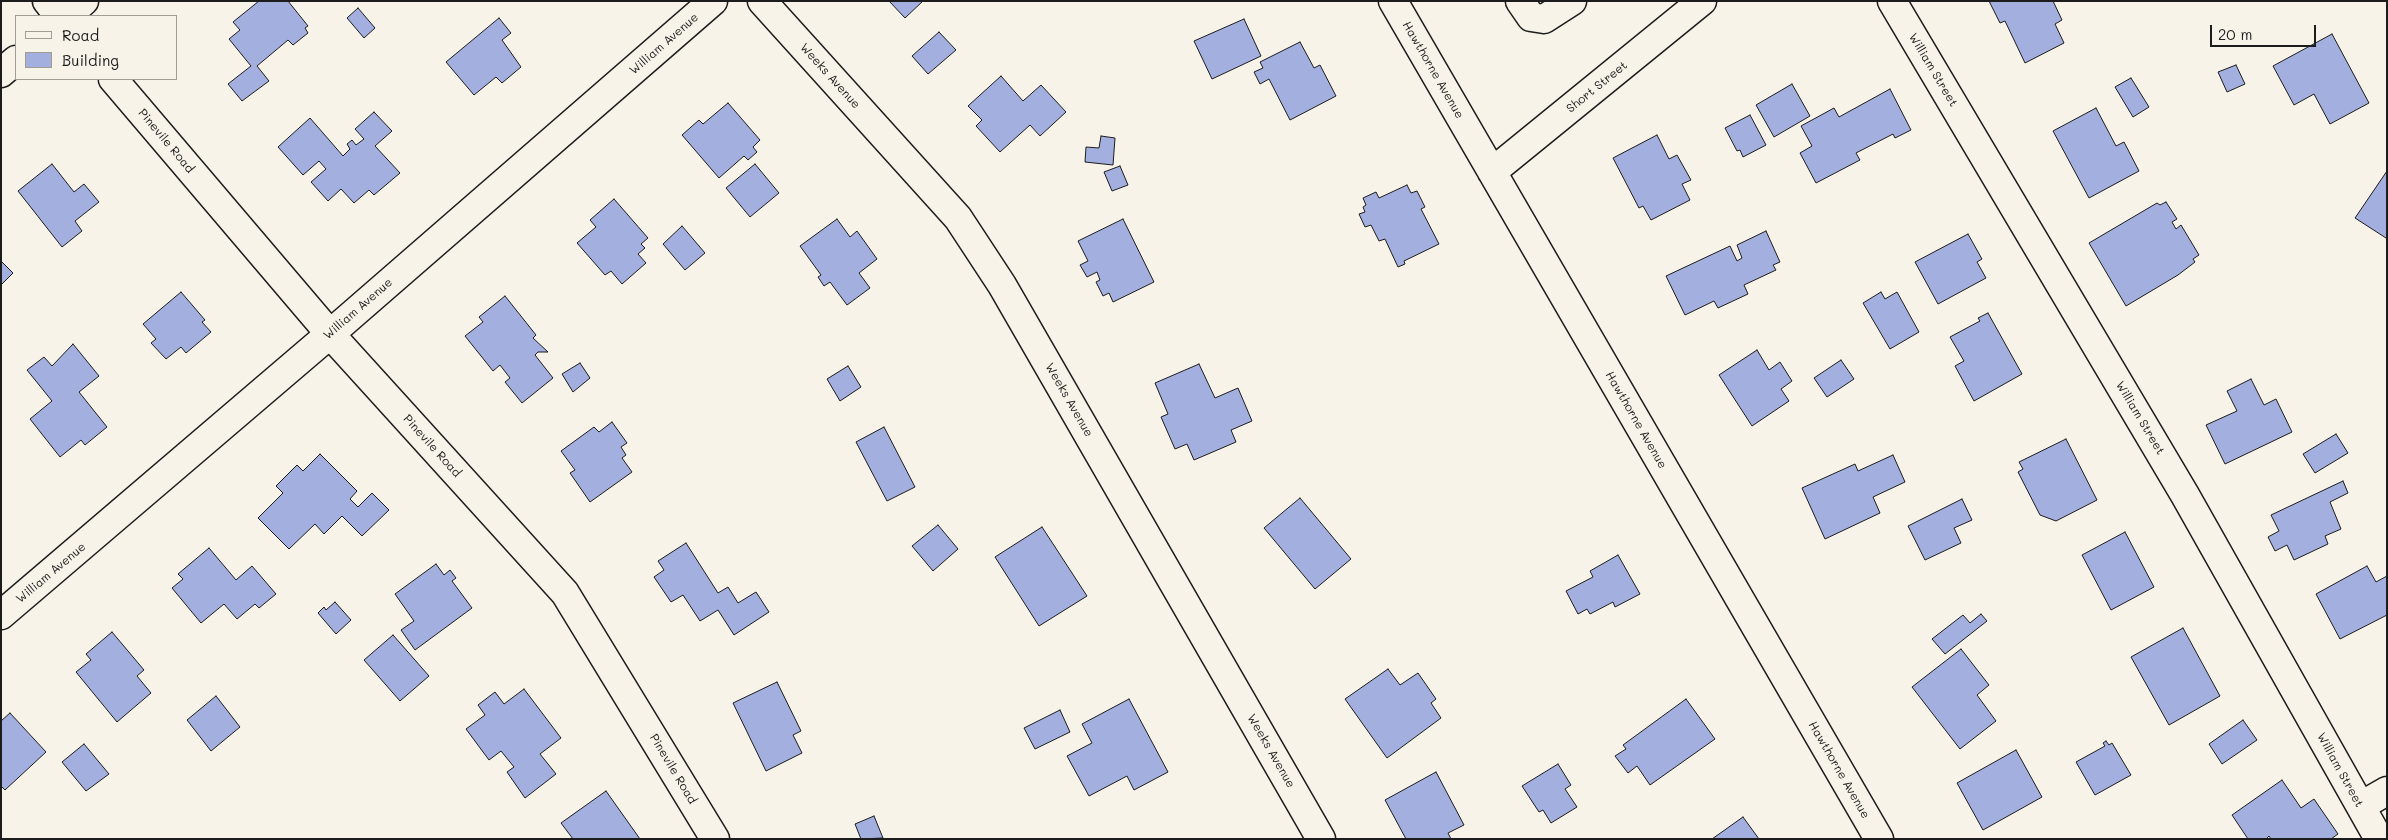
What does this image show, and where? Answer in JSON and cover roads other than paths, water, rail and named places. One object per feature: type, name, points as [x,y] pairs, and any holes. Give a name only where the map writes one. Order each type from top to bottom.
[{"type":"street","points":[[47,1],[58,15]]},
{"type":"street","points":[[68,15],[84,1]]},
{"type":"street","name":"William Avenue","points":[[1,615],[330,334],[713,1]]},
{"type":"street","name":"Weeks Avenue","points":[[762,1],[958,218],[1002,284],[1321,839]]},
{"type":"street","name":"Hawthorne Avenue","points":[[1393,1],[1879,839]]},
{"type":"street","points":[[1520,1],[1531,18],[1544,19],[1572,1]]},
{"type":"street","name":"Short Street","points":[[1492,172],[1702,1]]},
{"type":"street","name":"William Street","points":[[1892,1],[2185,495],[2379,839]]},
{"type":"street","points":[[1,73],[15,61]]},
{"type":"street","name":"Pinevile Road","points":[[114,80],[330,334],[565,593],[715,839]]},
{"type":"street","points":[[2361,806],[2387,791]]}]
